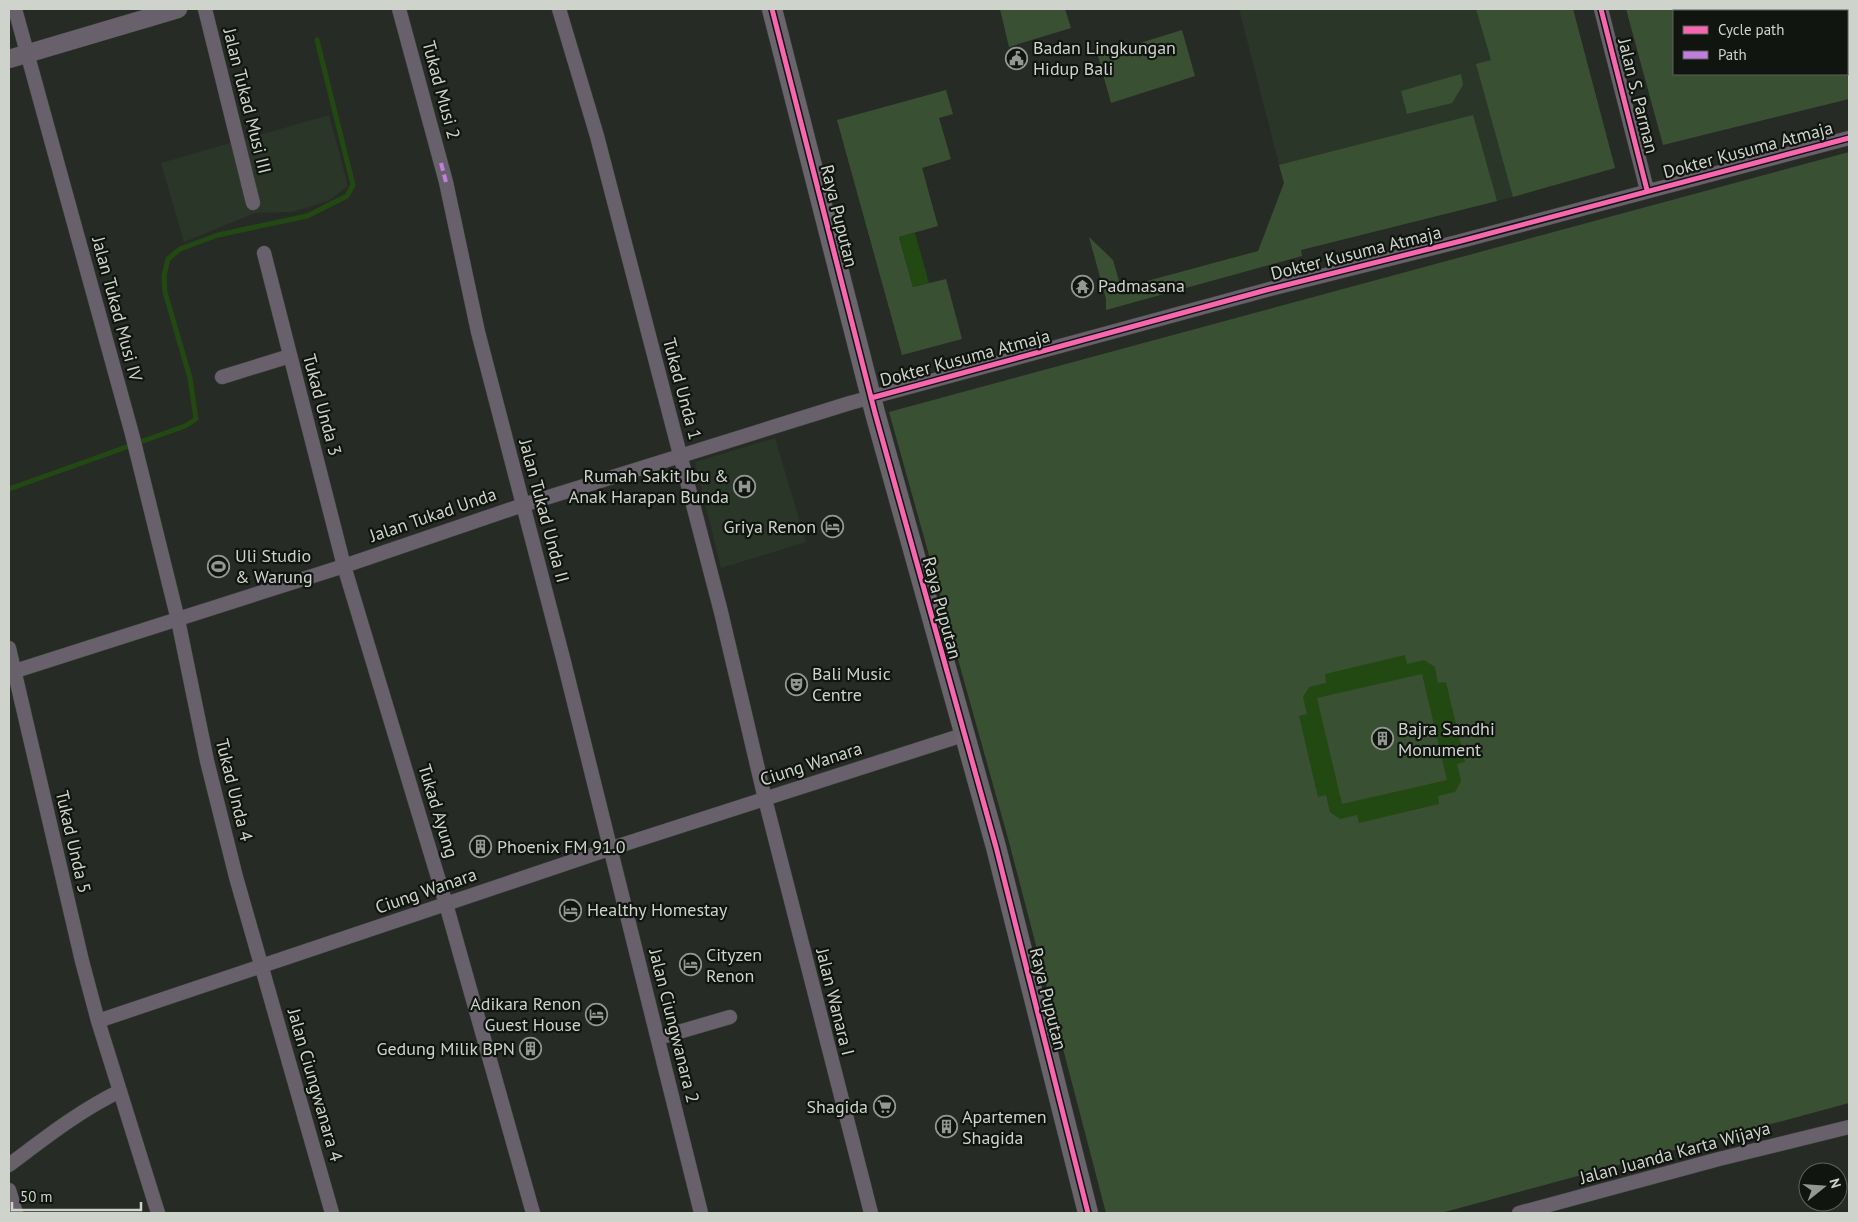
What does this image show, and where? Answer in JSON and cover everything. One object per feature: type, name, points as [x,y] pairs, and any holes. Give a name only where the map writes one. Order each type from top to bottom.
[{"type":"main road","name":"Raya Puputan","points":[[772,9],[871,398],[963,735],[996,847],[1088,1213]]},
{"type":"street","name":"Jalan Tukad Musi IV","points":[[15,9],[133,440],[178,620]]},
{"type":"street","points":[[9,60],[178,9]]},
{"type":"street","name":"Jalan Tukad Musi III","points":[[205,9],[253,202]]},
{"type":"street","name":"Tukad Musi 2","points":[[399,9],[446,182]]},
{"type":"street","name":"Tukad Unda 1","points":[[559,9],[597,136],[721,612],[765,799]]},
{"type":"street","name":"Jalan S. Parman","points":[[1601,9],[1647,190]]},
{"type":"street","name":"Dokter Kusuma Atmaja","points":[[871,398],[1270,289],[1461,241],[1647,190],[1849,138]]},
{"type":"street","name":"Jalan Tukad Unda II","points":[[446,182],[478,332],[564,662],[609,849]]},
{"type":"street","name":"Tukad Unda 3","points":[[264,253],[344,566]]},
{"type":"street","points":[[222,377],[290,356]]},
{"type":"street","name":"Jalan Tukad Unda","points":[[12,672],[344,566],[523,504],[871,398]]},
{"type":"street","name":"Tukad Ayung","points":[[344,566],[446,904],[533,1213]]},
{"type":"street","name":"Tukad Unda 4","points":[[178,620],[207,762],[236,877],[262,966]]},
{"type":"street","name":"Tukad Unda 5","points":[[9,648],[12,672],[62,883],[98,1021]]},
{"type":"street","name":"Ciung Wanara","points":[[98,1021],[609,849],[963,735]]},
{"type":"street","name":"Jalan Wanara I","points":[[765,799],[870,1213]]},
{"type":"street","name":"Jalan Ciungwanara 2","points":[[609,849],[701,1213]]},
{"type":"street","name":"Jalan Ciungwanara 4","points":[[262,966],[332,1213]]},
{"type":"street","points":[[658,1038],[730,1017]]},
{"type":"street","points":[[98,1021],[158,1213]]},
{"type":"street","points":[[9,1165],[76,1115],[120,1091]]},
{"type":"street","name":"Jalan Juanda Karta Wijaya","points":[[1519,1213],[1719,1159],[1846,1130]]},
{"type":"street","points":[[9,1190],[16,1213]]},
{"type":"shaded area","points":[[1000,9],[1065,9],[1071,28],[1009,47]]},
{"type":"shaded area","points":[[1239,9],[1573,9],[1615,168],[1505,199],[1301,250]]},
{"type":"shaded area","points":[[1476,9],[1573,9],[1615,168],[1513,197],[1476,64],[1491,60]]},
{"type":"shaded area","points":[[1626,9],[1849,9],[1849,99],[1663,145]]},
{"type":"shaded area","points":[[1182,30],[1195,76],[1111,103],[1098,56]]},
{"type":"shaded area","points":[[1461,74],[1463,85],[1452,103],[1407,114],[1401,91]]},
{"type":"shaded area","points":[[946,90],[953,114],[939,118],[951,159],[922,168],[938,226],[899,237],[913,287],[946,279],[962,339],[902,355],[837,120]]},
{"type":"shaded area","points":[[329,115],[348,186],[328,201],[292,212],[255,213],[184,242],[161,163]]},
{"type":"shaded area","points":[[1473,115],[1497,201],[1301,250],[1302,256],[1106,310],[1106,299],[1089,237],[1113,260],[1121,288],[1258,251],[1284,183],[1279,165]]},
{"type":"shaded area","points":[[1849,152],[1849,1103],[1441,1213],[1106,1213],[1009,842],[889,412]]},
{"type":"shaded area","points":[[915,233],[929,283],[913,287],[899,237]]},
{"type":"shaded area","name":"Rumah Sakit Ibu & Anak Harapan Bunda","points":[[775,438],[806,542],[721,568],[695,462]]},
{"type":"shaded area","points":[[1405,655],[1407,664],[1424,660],[1435,667],[1438,683],[1446,682],[1465,762],[1457,764],[1461,781],[1455,792],[1438,796],[1439,804],[1359,823],[1357,815],[1340,819],[1330,812],[1326,795],[1318,797],[1299,716],[1307,714],[1303,697],[1309,687],[1326,683],[1325,674]],"holes":[[[1422,674],[1447,780],[1342,804],[1317,698]]]},
{"type":"waterway","points":[[9,489],[185,426],[196,419],[190,378],[165,292],[164,276],[168,259],[180,249],[218,235],[307,216],[347,196],[353,185],[317,40]]},
{"type":"marked path","points":[[441,163],[446,182]]},
{"type":"cycle path","points":[[772,9],[875,413],[996,847],[1088,1213]]},
{"type":"cycle path","points":[[1601,9],[1647,190]]},
{"type":"cycle path","points":[[871,398],[1270,289],[1461,241],[1849,138]]},
{"type":"place","name":"Badan Lingkungan Hidup Bali","points":[[1017,58]]},
{"type":"place","name":"Padmasana","points":[[1082,286]]},
{"type":"place","name":"Rumah Sakit Ibu & Anak Harapan Bunda","points":[[745,486]]},
{"type":"place","name":"Griya Renon","points":[[832,527]]},
{"type":"place","name":"Uli Studio & Warung","points":[[219,566]]},
{"type":"place","name":"Bali Music Centre","points":[[796,684]]},
{"type":"place","name":"Bajra Sandhi Monument","points":[[1382,739]]},
{"type":"place","name":"Phoenix FM 91.0","points":[[481,847]]},
{"type":"place","name":"Healthy Homestay","points":[[571,910]]},
{"type":"place","name":"Cityzen Renon","points":[[690,965]]},
{"type":"place","name":"Adikara Renon Guest House","points":[[597,1014]]},
{"type":"place","name":"Gedung Milik BPN","points":[[531,1049]]},
{"type":"place","name":"Shagida","points":[[884,1107]]},
{"type":"place","name":"Apartemen Shagida","points":[[946,1127]]}]
